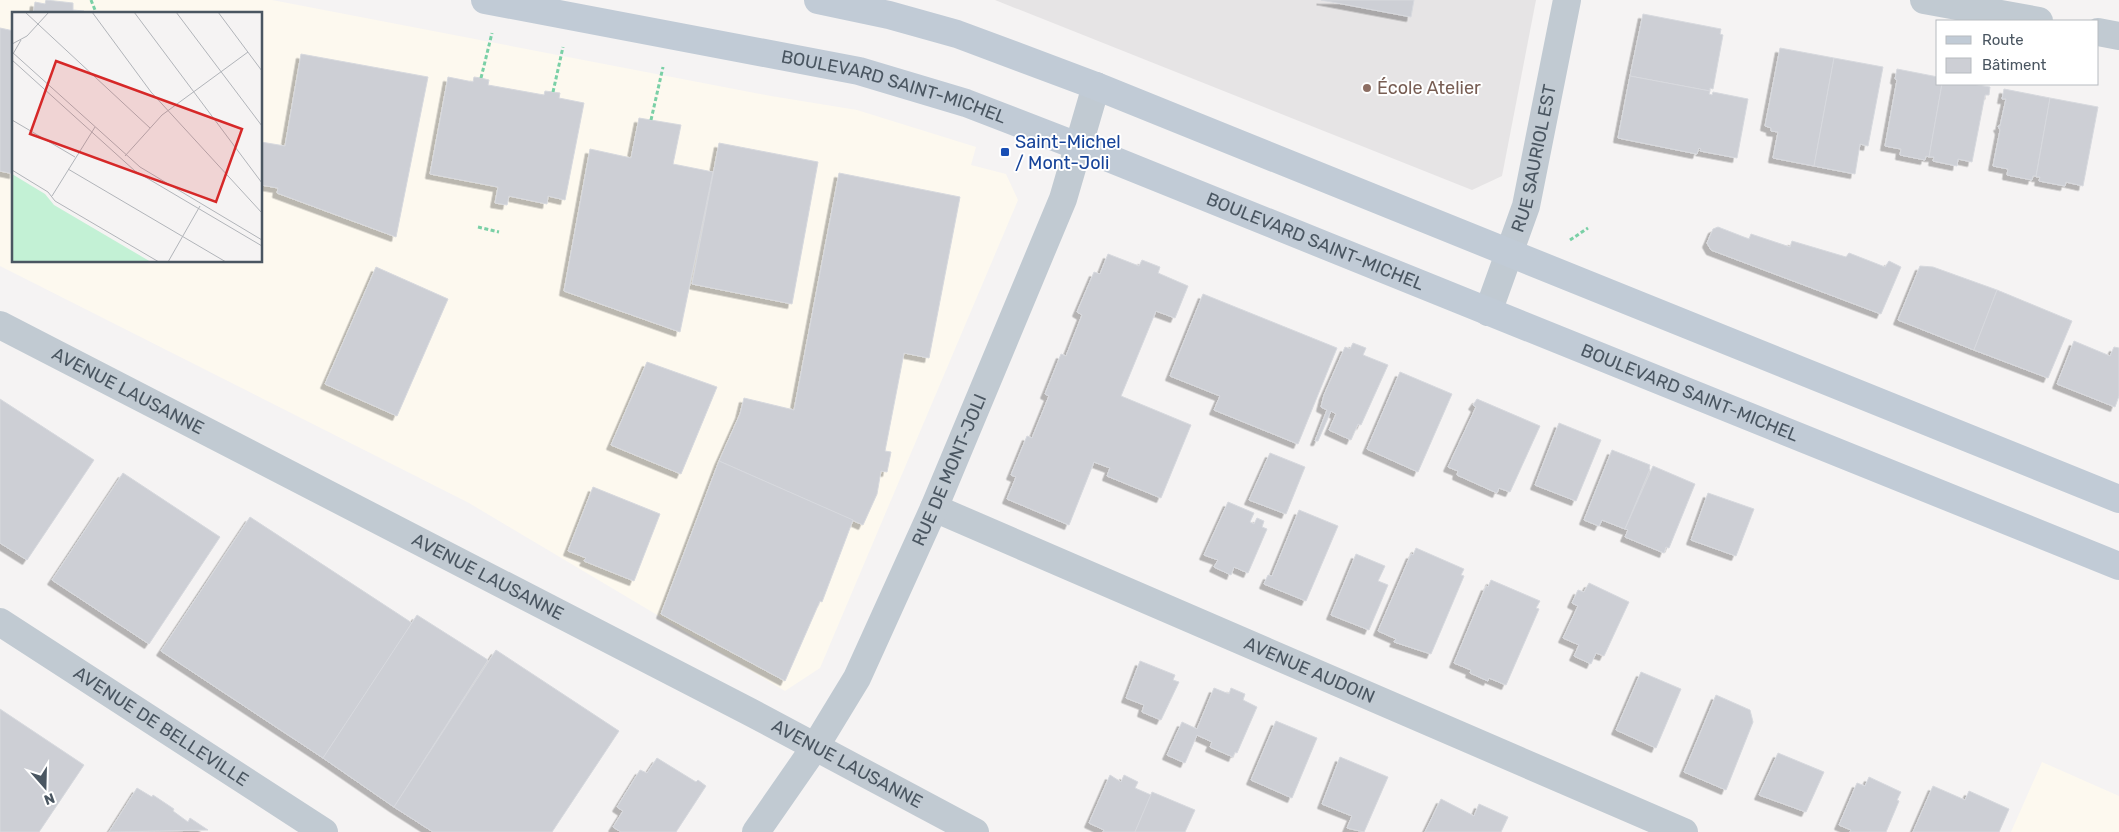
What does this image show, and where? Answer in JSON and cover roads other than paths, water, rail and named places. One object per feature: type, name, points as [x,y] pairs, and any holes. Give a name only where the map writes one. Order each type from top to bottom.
[{"type":"main road","name":"BOULEVARD SAINT-MICHEL","points":[[486,0],[859,71],[966,103],[1079,146],[2119,566]]},
{"type":"main road","points":[[818,0],[889,15],[948,32],[1096,86],[2119,499]]},
{"type":"street","name":"RUE SAURIOL EST","points":[[1488,312],[1531,190],[1567,0]]},
{"type":"street","points":[[1924,0],[2034,20]]},
{"type":"street","points":[[2099,32],[2119,36]]},
{"type":"street","name":"RUE DE MONT-JOLI","points":[[756,832],[815,747],[856,678],[934,508],[1063,198],[1096,86]]},
{"type":"street","name":"AVENUE LAUSANNE","points":[[0,325],[815,747],[975,832]]},
{"type":"street","name":"AVENUE AUDOIN","points":[[934,508],[1684,832]]},
{"type":"street","name":"AVENUE DE BELLEVILLE","points":[[0,622],[324,832]]},
{"type":"place","name":"École Atelier","points":[[1367,88]]},
{"type":"place","name":"Saint-Michel / Mont-Joli","points":[[1005,152]]}]
